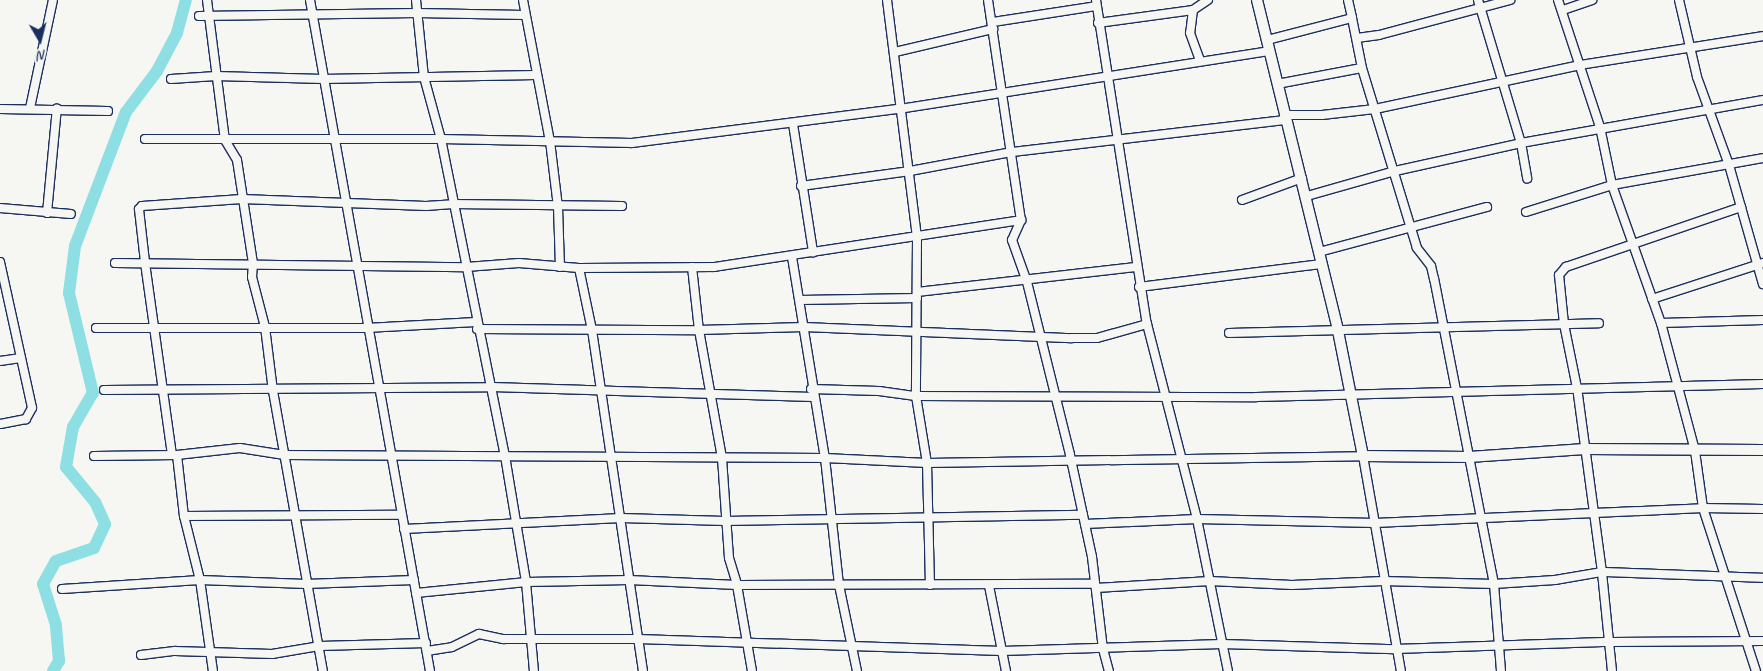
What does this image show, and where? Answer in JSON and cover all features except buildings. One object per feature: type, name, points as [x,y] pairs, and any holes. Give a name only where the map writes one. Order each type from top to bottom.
[{"type":"street","points":[[30,108],[54,0]]},
{"type":"street","points":[[207,0],[225,140],[236,160],[253,263],[252,277],[265,327],[273,391],[323,671]]},
{"type":"street","points":[[310,0],[357,264],[366,328],[393,457],[401,515],[430,671]]},
{"type":"street","points":[[416,0],[424,77],[441,139],[477,325],[492,387],[505,456],[526,582],[533,640],[534,671]]},
{"type":"street","points":[[522,0],[550,141],[558,207],[560,267]]},
{"type":"street","points":[[887,0],[895,52],[899,109],[910,171],[917,238],[916,396],[927,463],[930,585]]},
{"type":"street","points":[[988,0],[1021,220],[1012,240],[1027,282],[1071,460],[1085,524],[1103,649],[1109,671]]},
{"type":"street","points":[[1098,23],[1193,10],[1208,0]]},
{"type":"street","points":[[1257,0],[1338,331],[1363,456],[1395,649],[1401,671]]},
{"type":"street","points":[[1348,0],[1362,68],[1417,248],[1430,266],[1444,326],[1454,390],[1494,584],[1498,648],[1502,671]]},
{"type":"street","points":[[1357,38],[1379,35],[1478,4],[1510,0]]},
{"type":"street","points":[[1558,0],[1563,10],[1600,127],[1612,185],[1631,245],[1661,323],[1676,387],[1695,451],[1703,508],[1756,671]]},
{"type":"street","points":[[1563,10],[1592,0]]},
{"type":"street","points":[[1679,0],[1689,49],[1729,165],[1760,264],[1763,284]]},
{"type":"street","points":[[895,52],[993,25],[1096,3],[1146,324],[1197,519],[1228,671]]},
{"type":"street","points":[[1478,4],[1521,143],[1527,178]]},
{"type":"street","points":[[1193,10],[1190,33],[1200,61]]},
{"type":"street","points":[[199,16],[417,13],[524,15]]},
{"type":"street","points":[[1267,40],[1352,18]]},
{"type":"street","points":[[801,186],[910,171],[1012,152],[1118,141],[1285,117],[1375,109],[1580,66],[1763,36]]},
{"type":"street","points":[[144,139],[441,139],[632,143],[899,109],[1106,75],[1269,51]]},
{"type":"street","points":[[1277,84],[1362,68]]},
{"type":"street","points":[[171,79],[216,76],[323,79],[536,76]]},
{"type":"street","points":[[1306,196],[1395,171],[1521,143],[1600,127],[1763,100]]},
{"type":"street","points":[[47,212],[57,108]]},
{"type":"street","points":[[0,109],[57,108],[108,111]]},
{"type":"street","points":[[793,124],[801,186],[813,252]]},
{"type":"street","points":[[1526,212],[1612,185],[1763,158]]},
{"type":"street","points":[[1242,200],[1302,178]]},
{"type":"street","points":[[212,671],[200,580],[184,516],[163,390],[145,262],[140,207],[242,199],[346,201],[426,206],[454,204],[558,207],[622,206]]},
{"type":"street","points":[[1319,252],[1412,229],[1487,207]]},
{"type":"street","points":[[1612,671],[1611,642],[1578,388],[1564,324],[1560,275],[1562,270],[1741,207]]},
{"type":"street","points":[[0,208],[71,214]]},
{"type":"street","points":[[115,263],[357,264],[466,267],[519,263],[578,268],[692,267],[792,257],[813,252],[917,238],[1021,220]]},
{"type":"street","points":[[792,257],[804,327],[812,393],[825,458],[839,584],[854,646],[857,671]]},
{"type":"street","points":[[0,262],[32,408],[26,420],[0,424]]},
{"type":"street","points":[[1139,287],[1322,264]]},
{"type":"street","points":[[1652,299],[1760,264]]},
{"type":"street","points":[[692,267],[698,330],[722,458],[729,558],[737,584],[752,671]]},
{"type":"street","points":[[800,300],[917,295],[1136,267]]},
{"type":"street","points":[[578,268],[592,330],[599,389],[621,518],[643,671]]},
{"type":"street","points":[[1661,323],[1763,320]]},
{"type":"street","points":[[1229,333],[1599,323]]},
{"type":"street","points":[[96,328],[366,328],[477,325],[592,330],[698,330],[804,327],[916,333],[1098,338],[1146,324]]},
{"type":"street","points":[[0,361],[21,358]]},
{"type":"street","points":[[104,390],[273,391],[492,387],[709,394],[879,391],[916,396],[1055,397],[1763,384]]},
{"type":"street","points":[[94,456],[174,455],[240,448],[284,455],[393,457],[611,455],[825,458],[927,463],[1180,457],[1469,457],[1585,449],[1763,450]]},
{"type":"street","points":[[1085,524],[1197,519],[1375,523],[1703,508],[1763,509]]},
{"type":"street","points":[[184,516],[401,515]]},
{"type":"street","points":[[404,529],[515,521],[621,518],[725,521],[1083,516]]},
{"type":"street","points":[[416,592],[526,582],[629,580],[737,584],[1095,586],[1210,581],[1292,585],[1383,581],[1494,584],[1555,580],[1602,572],[1763,578]]},
{"type":"street","points":[[62,589],[200,580],[306,584],[414,580]]},
{"type":"street","points":[[989,586],[1006,671]]},
{"type":"street","points":[[141,655],[175,651],[272,654],[320,646],[452,647],[479,634],[533,640],[638,639],[748,644],[1002,650],[1103,649],[1222,644],[1395,649],[1498,648],[1611,642],[1763,641]]},
{"type":"waterway","points":[[53,671],[59,661],[56,625],[43,584],[56,561],[94,548],[105,524],[95,502],[66,467],[73,427],[93,393],[69,293],[75,246],[126,112],[157,71],[177,33],[186,0]]}]
